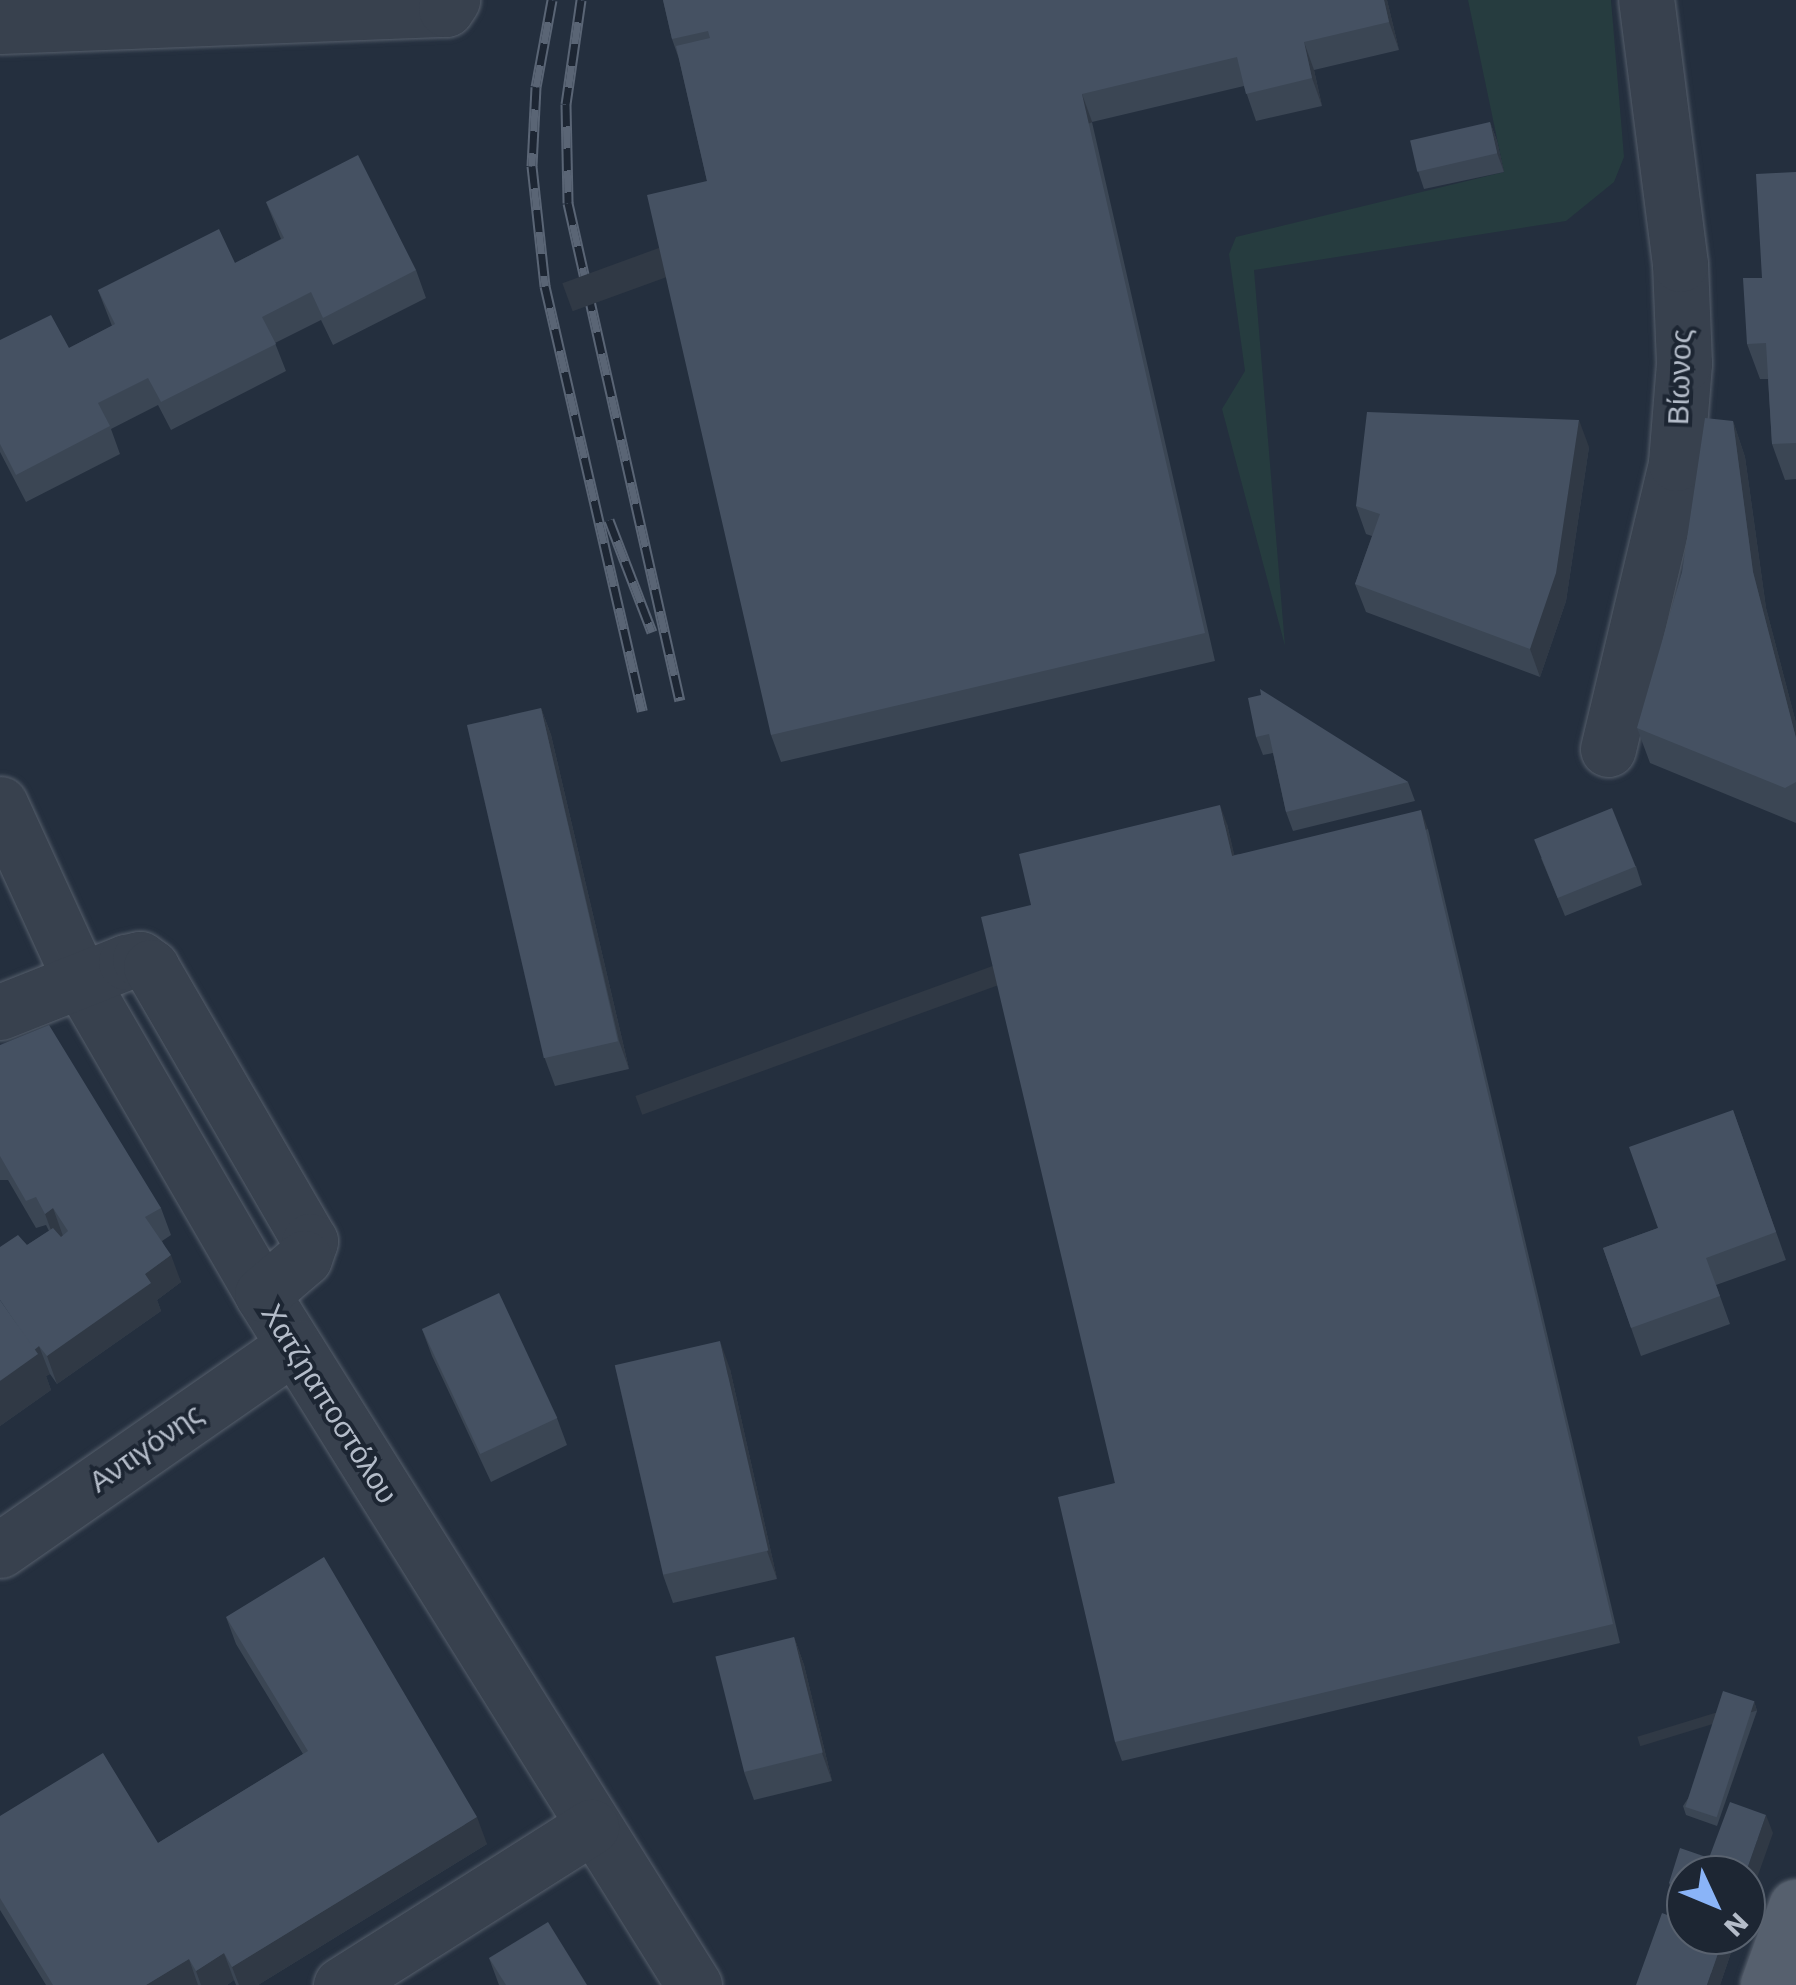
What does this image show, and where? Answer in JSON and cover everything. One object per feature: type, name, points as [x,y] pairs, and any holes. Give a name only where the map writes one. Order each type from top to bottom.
[{"type":"main road","points":[[1768,1985],[1796,1907]]},
{"type":"street","name":"Βίωνος","points":[[1608,749],[1676,463],[1684,362],[1680,264],[1646,0]]},
{"type":"street","points":[[0,26],[449,4]]},
{"type":"street","name":"Χατζηαποστόλου","points":[[0,804],[82,982],[262,1294],[592,1828],[694,1985]]},
{"type":"street","points":[[0,1012],[126,962],[140,959],[150,967],[310,1240],[304,1258],[262,1294]]},
{"type":"street","name":"Αντιγόνης","points":[[0,1550],[293,1346]]},
{"type":"street","points":[[341,1985],[592,1828]]},
{"type":"green space","points":[[1468,0],[1611,0],[1624,157],[1614,182],[1566,221],[1254,270],[1285,646],[1222,409],[1245,371],[1229,254],[1236,237],[1504,172]]},
{"type":"building","points":[[663,0],[1384,0],[1389,22],[1304,42],[1312,78],[1246,94],[1237,57],[1082,94],[1205,633],[771,735],[647,195],[707,181],[676,46],[710,38],[708,31],[672,39]]},
{"type":"building","points":[[1490,122],[1497,153],[1417,172],[1410,140]]},
{"type":"building","points":[[358,155],[416,270],[323,318],[311,292],[262,317],[276,344],[161,402],[148,378],[98,403],[110,426],[16,475],[0,444],[0,340],[51,315],[69,348],[115,324],[98,290],[219,229],[235,263],[284,238],[266,202]]},
{"type":"building","points":[[1796,172],[1796,443],[1772,444],[1766,343],[1747,344],[1743,278],[1762,278],[1756,174]]},
{"type":"building","points":[[1367,412],[1579,420],[1556,573],[1530,649],[1355,584],[1380,514],[1356,506]]},
{"type":"building","points":[[1705,418],[1733,421],[1753,572],[1796,738],[1796,782],[1785,788],[1637,728],[1682,572]]},
{"type":"building","points":[[1260,689],[1408,782],[1286,812],[1269,734],[1256,737],[1248,698],[1261,695]]},
{"type":"building","points":[[541,708],[618,1041],[544,1058],[467,725]]},
{"type":"building","points":[[1220,805],[1232,856],[1421,810],[1613,1624],[1115,1742],[1058,1497],[1115,1483],[981,917],[1031,905],[1019,854]]},
{"type":"building","points":[[1612,808],[1636,866],[1558,898],[1534,839]]},
{"type":"building","points":[[49,1025],[161,1208],[145,1217],[171,1255],[145,1274],[151,1283],[47,1356],[39,1346],[34,1350],[0,1300],[0,1247],[18,1235],[27,1245],[53,1228],[61,1237],[68,1231],[53,1208],[45,1214],[36,1197],[26,1201],[0,1156],[0,1045]]},
{"type":"building","points":[[1733,1110],[1776,1232],[1706,1258],[1720,1296],[1631,1328],[1603,1248],[1658,1228],[1629,1147]]},
{"type":"building","points":[[499,1293],[557,1418],[480,1454],[422,1329]]},
{"type":"building","points":[[0,1300],[38,1354],[0,1381]]},
{"type":"building","points":[[720,1341],[768,1550],[663,1575],[615,1365]]},
{"type":"building","points":[[324,1557],[477,1817],[232,1967],[224,1953],[196,1971],[189,1959],[146,1985],[53,1985],[0,1898],[0,1816],[103,1753],[158,1843],[308,1751],[226,1617]]},
{"type":"building","points":[[794,1637],[823,1752],[744,1772],[715,1657]]},
{"type":"building","points":[[1723,1691],[1754,1701],[1717,1817],[1685,1807]]},
{"type":"building","points":[[1730,1802],[1766,1815],[1752,1855],[1710,1855]]},
{"type":"building","points":[[1680,1848],[1700,1855],[1678,1855]]},
{"type":"building","points":[[1662,1913],[1666,1914],[1666,1955],[1717,1955],[1707,1985],[1636,1985]]},
{"type":"building","points":[[548,1922],[587,1985],[506,1985],[489,1958]]},
{"type":"railway","points":[[552,0],[536,87],[532,166],[545,286],[642,711]]},
{"type":"railway","points":[[581,0],[566,104],[568,203],[680,701]]},
{"type":"railway","points":[[609,520],[652,632]]}]
